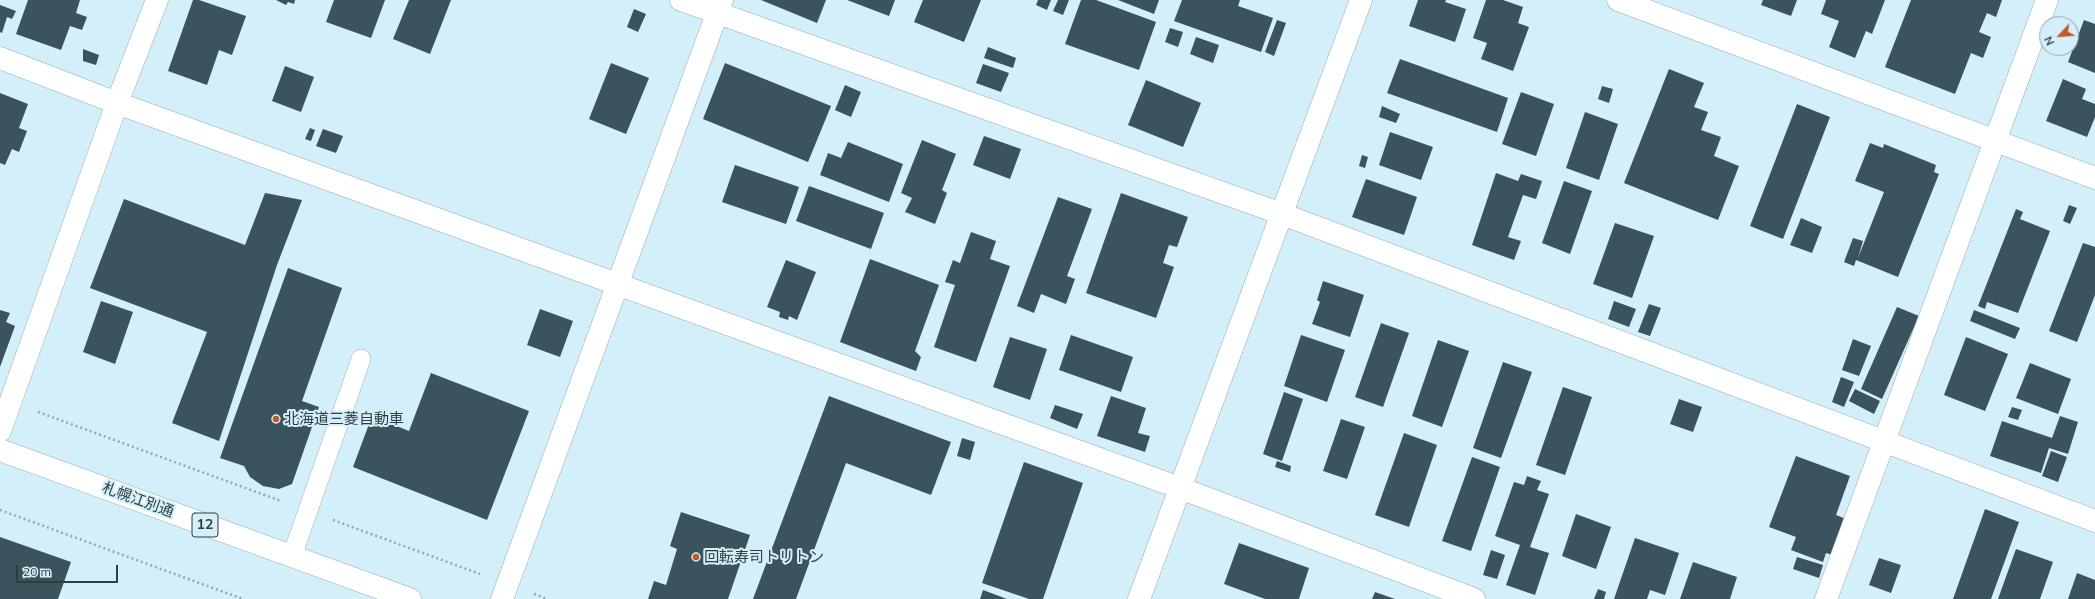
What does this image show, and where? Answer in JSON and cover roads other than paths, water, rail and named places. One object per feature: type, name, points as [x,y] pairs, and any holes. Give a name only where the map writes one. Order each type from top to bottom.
[{"type":"main road","points":[[0,431],[117,103],[157,0]]},
{"type":"main road","points":[[681,0],[720,7],[1282,214],[2095,521]]},
{"type":"main road","points":[[1139,599],[1361,0]]},
{"type":"main road","points":[[1618,0],[2095,178]]},
{"type":"main road","points":[[1826,599],[2047,0]]},
{"type":"main road","points":[[504,592],[720,7]]},
{"type":"main road","points":[[0,58],[117,103],[617,286],[1180,488],[1474,599]]},
{"type":"main road","name":"札幌江別通","points":[[0,450],[410,599]]},
{"type":"lane","points":[[292,556],[361,359]]},
{"type":"place","name":"北海道三菱自動車","points":[[276,419]]},
{"type":"place","name":"回転寿司トリトン","points":[[696,557]]}]
